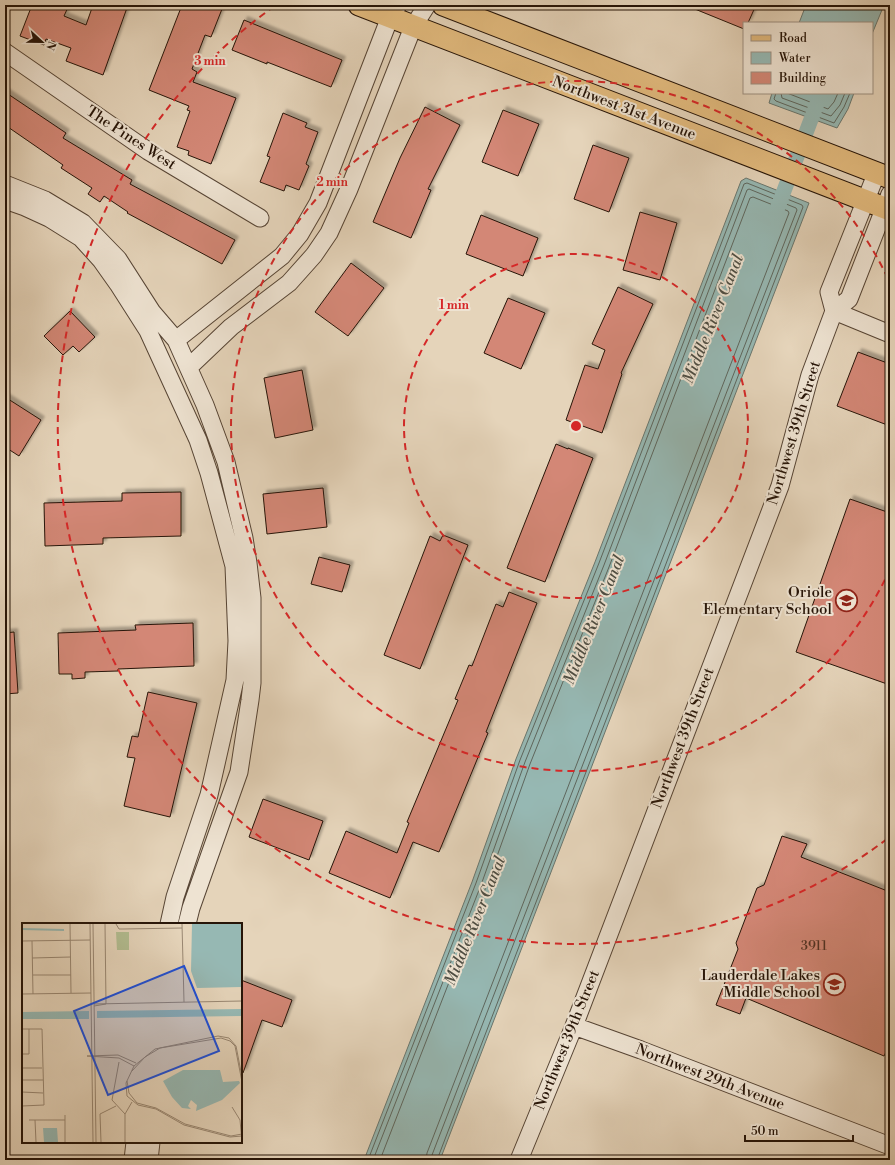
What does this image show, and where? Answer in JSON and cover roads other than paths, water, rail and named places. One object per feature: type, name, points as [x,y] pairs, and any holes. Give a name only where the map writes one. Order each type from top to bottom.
[{"type":"main road","name":"Northwest 31st Avenue","points":[[359,5],[394,11],[413,27],[823,185],[882,203]]},
{"type":"main road","name":"Northwest 31st Avenue","points":[[443,5],[883,175]]},
{"type":"street","points":[[189,367],[231,327],[289,283],[309,261],[329,234],[350,189],[413,27],[427,5]]},
{"type":"street","points":[[176,340],[282,256],[300,234],[318,203],[394,11]]},
{"type":"street","name":"The Pines West","points":[[5,52],[148,151],[260,218]]},
{"type":"street","points":[[883,175],[882,203],[829,292],[834,311],[890,334]]},
{"type":"street","points":[[5,184],[45,200],[83,224],[118,259],[152,312],[176,340],[206,405],[226,462],[244,538],[252,598],[252,683],[238,772],[191,908],[187,923]]},
{"type":"street","points":[[5,200],[49,218],[81,238],[101,260],[148,331],[198,440],[209,472],[234,566],[237,641],[235,680],[209,794],[176,897],[169,923]]},
{"type":"street","name":"Northwest 39th Street","points":[[519,1160],[574,1026],[780,486],[810,375],[834,311]]},
{"type":"street","name":"Northwest 29th Avenue","points":[[574,1026],[641,1050],[890,1146]]},
{"type":"street","points":[[133,1160],[135,1143]]},
{"type":"street","points":[[149,1160],[151,1143]]},
{"type":"water","points":[[806,5],[884,5],[873,32],[873,22],[799,22]]},
{"type":"water","points":[[772,94],[854,94],[848,109],[837,128],[769,103]]},
{"type":"water","points":[[746,178],[809,203],[440,1160],[364,1160],[472,882],[516,759],[595,562],[741,181]]},
{"type":"waterway","name":"Middle River Canal","points":[[776,212],[821,94]]},
{"type":"place","name":"Oriole Elementary School","points":[[847,601]]},
{"type":"place","name":"Lauderdale Lakes Middle School","points":[[835,984]]}]
